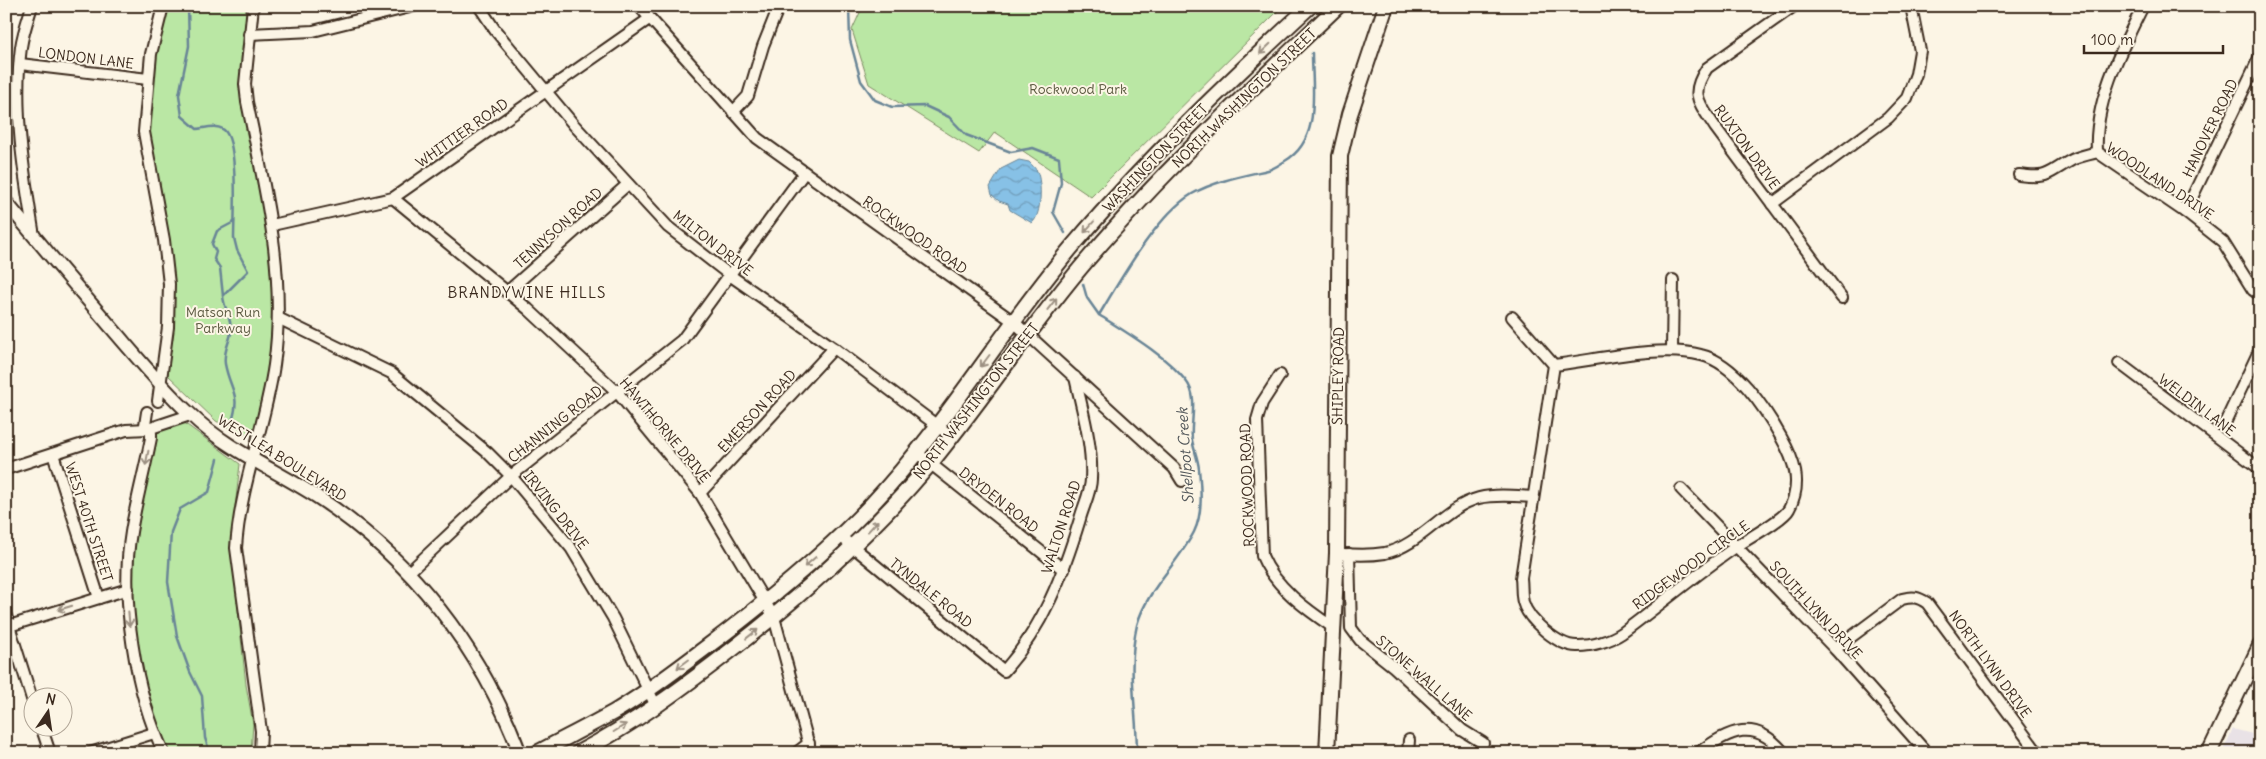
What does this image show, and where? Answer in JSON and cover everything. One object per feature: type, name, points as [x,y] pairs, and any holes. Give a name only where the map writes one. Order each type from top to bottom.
[{"type":"main road","name":"SHIPLEY ROAD","points":[[1327,753],[1334,628],[1343,554],[1340,156],[1350,114],[1383,8]]},
{"type":"main road","name":"NORTH WASHINGTON STREET","points":[[578,753],[656,706],[692,681],[774,617],[854,547],[930,463],[1027,335],[1087,260],[1149,190],[1336,9]]},
{"type":"main road","name":"WASHINGTON STREET","points":[[1014,322],[1074,244],[1144,166],[1305,11]]},
{"type":"main road","name":"NORTH WASHINGTON STREET","points":[[537,753],[615,712],[648,691],[764,602],[840,536],[873,503],[916,452],[1014,322]]},
{"type":"main road","points":[[2209,753],[2260,646]]},
{"type":"street","points":[[32,6],[21,46],[18,106],[25,180],[34,236]]},
{"type":"street","points":[[126,430],[158,401],[163,388],[169,284],[164,240],[144,132],[151,54],[163,6]]},
{"type":"street","points":[[253,6],[249,34],[246,84],[247,102],[272,225],[278,281],[278,318],[274,368],[238,522],[236,548],[261,731],[260,753]]},
{"type":"street","points":[[249,34],[313,31],[414,6]]},
{"type":"street","name":"MILTON DRIVE","points":[[479,6],[495,30],[574,125],[684,241],[834,348],[950,436]]},
{"type":"street","name":"ROCKWOOD ROAD","points":[[639,6],[757,138],[804,174],[1014,322],[1174,468],[1182,481]]},
{"type":"street","points":[[733,112],[748,96],[763,46],[779,6]]},
{"type":"street","name":"RUXTON DRIVE","points":[[1794,6],[1707,68],[1698,82],[1698,101],[1715,127],[1842,298]]},
{"type":"street","points":[[1772,204],[1888,118],[1907,98],[1916,74],[1920,51],[1912,6]]},
{"type":"street","points":[[2097,152],[2096,139],[2106,92],[2125,42],[2142,6]]},
{"type":"street","name":"WHITTIER ROAD","points":[[272,225],[393,198],[649,19]]},
{"type":"street","name":"HANOVER ROAD","points":[[2185,212],[2260,56]]},
{"type":"street","name":"LONDON LANE","points":[[20,64],[148,79]]},
{"type":"street","name":"WOODLAND DRIVE","points":[[2019,175],[2041,178],[2055,172],[2071,160],[2097,152],[2185,212],[2223,242],[2253,290],[2260,295]]},
{"type":"street","name":"CHANNING ROAD","points":[[408,573],[511,476],[682,340],[731,276],[804,174]]},
{"type":"street","name":"TENNYSON ROAD","points":[[506,292],[628,184]]},
{"type":"street","name":"HAWTHORNE DRIVE","points":[[393,198],[506,292],[617,392],[700,493],[774,617],[810,748]]},
{"type":"street","name":"WEST LEA BOULEVARD","points":[[6,202],[163,388],[190,415],[216,436],[306,490],[349,519],[388,552],[408,573],[441,610],[473,656],[493,693],[520,753]]},
{"type":"street","points":[[1672,350],[1673,280]]},
{"type":"street","points":[[1512,317],[1554,365]]},
{"type":"street","name":"IRVING DRIVE","points":[[278,318],[392,373],[487,452],[511,476],[571,548],[613,618],[656,706]]},
{"type":"street","name":"EMERSON ROAD","points":[[700,493],[834,348]]},
{"type":"street","points":[[2225,423],[2260,349]]},
{"type":"street","name":"RIDGEWOOD CIRCLE","points":[[1672,350],[1703,355],[1742,381],[1769,416],[1793,459],[1796,476],[1794,495],[1789,510],[1737,546],[1622,633],[1612,639],[1576,647],[1555,638],[1540,628],[1529,614],[1523,602],[1521,578],[1532,497],[1554,365],[1672,350]]},
{"type":"street","name":"WELDIN LANE","points":[[2118,363],[2260,469]]},
{"type":"street","name":"ROCKWOOD ROAD","points":[[1280,375],[1262,403],[1257,420],[1262,556],[1269,571],[1309,611],[1334,628]]},
{"type":"street","name":"WALTON ROAD","points":[[1004,671],[1016,657],[1039,622],[1064,570],[1091,480],[1090,452],[1075,377]]},
{"type":"street","points":[[147,412],[145,425],[151,438],[130,539],[128,589],[133,648],[154,732],[164,753]]},
{"type":"street","points":[[6,469],[126,430],[148,429],[190,415]]},
{"type":"street","name":"DRYDEN ROAD","points":[[916,452],[1064,570]]},
{"type":"street","name":"WEST 40TH STREET","points":[[53,454],[99,598]]},
{"type":"street","name":"SOUTH LYNN DRIVE","points":[[1681,489],[1835,649],[1927,753]]},
{"type":"street","points":[[1343,554],[1386,553],[1414,540],[1450,512],[1478,498],[1500,495],[1532,497]]},
{"type":"street","name":"TYNDALE ROAD","points":[[840,536],[1004,671]]},
{"type":"street","name":"STONE WALL LANE","points":[[1343,554],[1351,628],[1360,640],[1394,667],[1462,730],[1483,743]]},
{"type":"street","points":[[28,686],[7,623],[128,589]]},
{"type":"street","name":"NORTH LYNN DRIVE","points":[[1835,649],[1902,599],[1915,596],[1927,603],[2038,753]]},
{"type":"street","points":[[1698,753],[1727,734],[1742,729],[1757,731],[1776,743],[1784,753]]},
{"type":"street","points":[[90,753],[154,732]]},
{"type":"street","points":[[44,736],[50,753]]},
{"type":"street","points":[[1408,753],[1409,740]]},
{"type":"street","points":[[796,753],[810,748]]},
{"type":"shaded area","points":[[2233,729],[2260,736],[2260,753],[2222,753]]},
{"type":"green space","name":"Matson Run Parkway","points":[[163,6],[253,6],[247,102],[272,225],[278,318],[258,435],[243,435],[216,421],[168,375],[169,284],[144,132]]},
{"type":"green space","name":"Rockwood Park","points":[[863,6],[1283,6],[1091,197],[995,132],[979,153],[869,84],[852,30]]},
{"type":"green space","points":[[183,422],[240,464],[231,542],[246,685],[253,724],[251,753],[170,753],[159,732],[138,670],[128,562],[151,438],[160,429]]},
{"type":"water","points":[[1019,160],[1029,162],[1039,176],[1038,213],[1032,223],[1010,210],[1008,204],[999,201],[992,195],[990,187],[1001,169]]},
{"type":"waterway","points":[[188,6],[189,46],[179,95],[182,116],[197,129],[218,127],[224,130],[229,137],[234,164],[234,238],[237,250],[248,271],[223,296],[231,328],[225,352],[225,364],[235,399],[231,424]]},
{"type":"waterway","points":[[849,6],[850,40],[861,81],[875,100],[892,107],[925,106],[949,117],[966,135],[1011,152],[1033,148],[1059,158],[1061,183],[1053,212],[1065,233]]},
{"type":"waterway","name":"Shellpot Creek","points":[[1137,753],[1133,673],[1134,641],[1137,625],[1155,588],[1187,544],[1197,525],[1200,509],[1200,477],[1192,440],[1193,402],[1190,387],[1177,371],[1157,353],[1099,315],[1140,249],[1179,204],[1192,194],[1210,186],[1229,179],[1272,169],[1297,152],[1305,140],[1310,127],[1313,97],[1312,53]]},
{"type":"waterway","points":[[223,296],[220,268],[214,259],[216,252],[212,244],[217,231],[234,222]]},
{"type":"waterway","points":[[1083,284],[1087,298],[1099,315]]},
{"type":"waterway","points":[[210,753],[205,738],[202,696],[190,672],[177,636],[168,582],[171,532],[180,509],[209,492],[218,459]]},
{"type":"district","name":"BRANDYWINE HILLS","points":[[527,292]]}]
